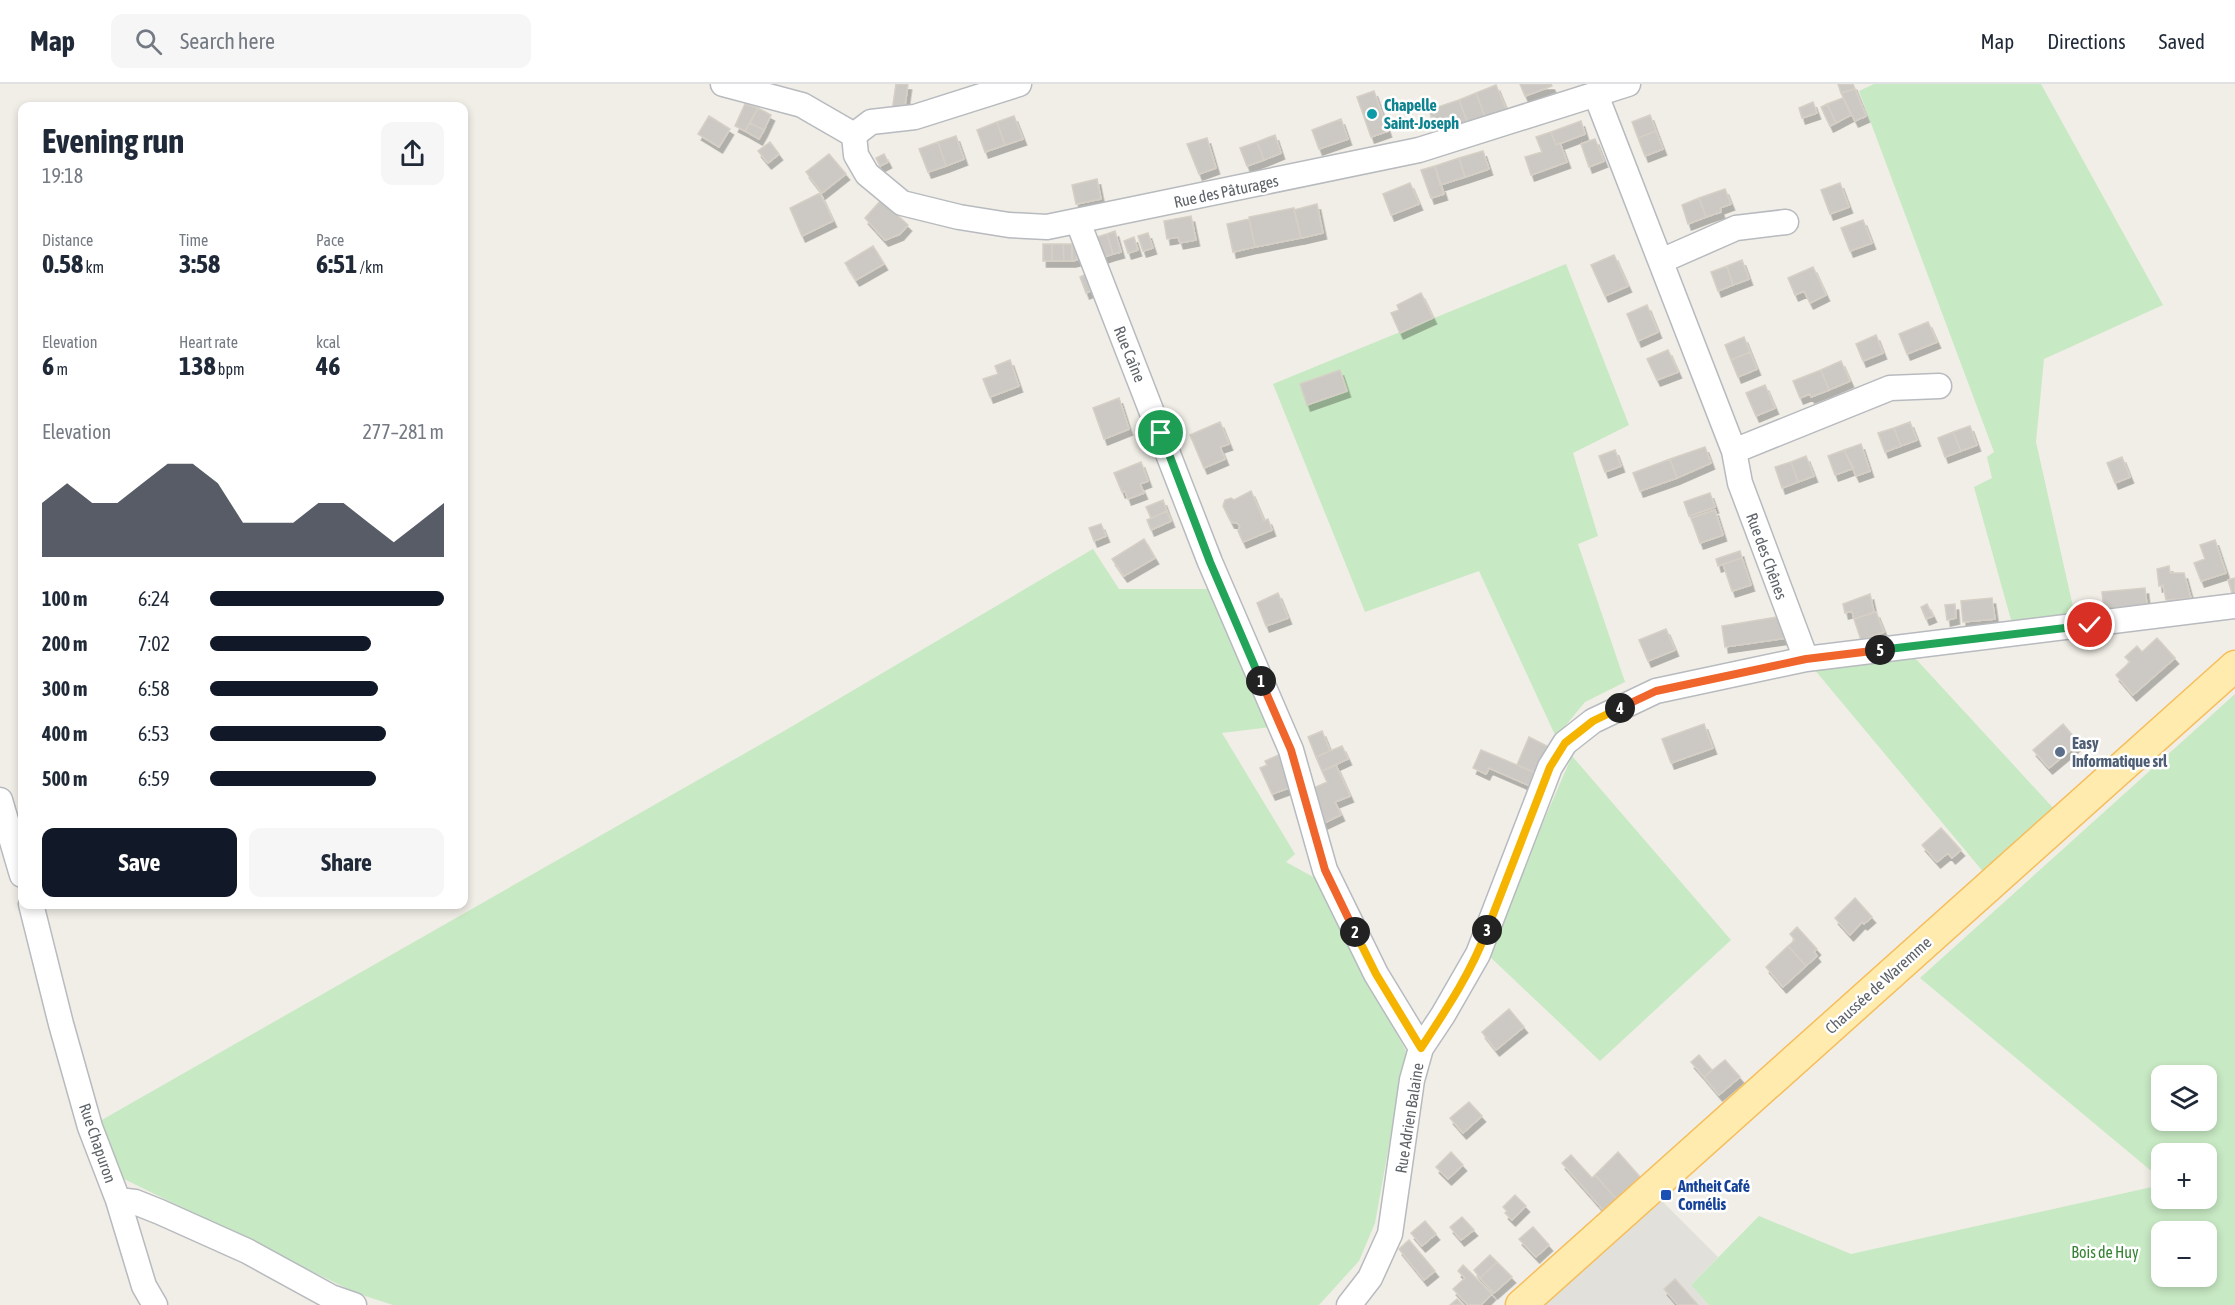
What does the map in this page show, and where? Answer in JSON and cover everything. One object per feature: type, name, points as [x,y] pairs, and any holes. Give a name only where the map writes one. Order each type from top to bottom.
[{"type":"main road","name":"Chaussée de Waremme","points":[[1521,1305],[2235,666]]},
{"type":"street","points":[[723,84],[802,105],[854,135],[871,122],[915,117],[1019,84]]},
{"type":"street","name":"Rue des Pâturages","points":[[854,135],[856,155],[867,174],[902,203],[959,217],[1009,225],[1047,227],[1419,150],[1628,84]]},
{"type":"street","name":"Rue des Chênes","points":[[1596,95],[1734,451],[1740,483],[1806,659]]},
{"type":"street","name":"Rue Caîne","points":[[1078,222],[1210,562],[1291,750],[1325,870],[1376,974],[1421,1048]]},
{"type":"street","points":[[1661,261],[1736,228],[1785,222]]},
{"type":"street","points":[[1734,451],[1890,388],[1939,386]]},
{"type":"street","name":"Rue Adrien Balaine","points":[[1349,1305],[1370,1278],[1390,1234],[1412,1080],[1421,1048],[1478,954],[1550,767],[1565,743],[1593,721],[1656,691],[1806,659],[2235,606]]},
{"type":"street","points":[[0,800],[18,861]]},
{"type":"street","name":"Rue Chapuron","points":[[32,909],[90,1127],[118,1200],[135,1202],[160,1212],[247,1251],[331,1297],[354,1305]]},
{"type":"street","points":[[118,1200],[144,1286],[155,1305]]},
{"type":"shaded area","points":[[1661,1200],[1718,1257],[1691,1285],[1709,1305],[1545,1305]]},
{"type":"green space","points":[[1874,84],[2041,84],[2163,305],[2044,359],[2036,442],[2076,620],[2013,627],[1974,487],[1992,478],[1987,457],[1994,452],[1859,91]]},
{"type":"green space","points":[[1566,264],[1629,425],[1573,453],[1598,536],[1578,544],[1625,682],[1585,702],[1556,737],[1479,571],[1365,612],[1273,384]]},
{"type":"green space","points":[[1093,549],[1119,589],[1212,589],[1271,727],[1222,733],[1295,854],[1286,862],[1315,878],[1406,1051],[1375,1223],[1359,1261],[1319,1305],[393,1305],[356,1293],[124,1179],[100,1121],[784,731]]},
{"type":"green space","points":[[1915,658],[2055,810],[1985,874],[1814,669]]},
{"type":"green space","name":"Bois de Huy","points":[[2235,694],[2235,1305],[1709,1305],[1691,1285],[1759,1216],[1851,1254],[2151,1187],[2151,1209],[2217,1209],[2217,1143],[2151,1143],[2151,1171],[1920,978]]},
{"type":"green space","points":[[1572,756],[1731,940],[1600,1061],[1486,953]]},
{"type":"building","points":[[896,84],[908,84],[904,113],[892,111]]},
{"type":"building","points":[[1520,84],[1551,84],[1552,86],[1525,96]]},
{"type":"building","points":[[1838,84],[1853,84],[1855,89],[1841,93]]},
{"type":"building","points":[[1496,85],[1506,109],[1485,117],[1476,93]]},
{"type":"building","points":[[1855,89],[1866,116],[1855,121],[1841,93]]},
{"type":"building","name":"Chapelle Saint-Joseph","points":[[1374,91],[1388,131],[1371,137],[1357,97]]},
{"type":"building","points":[[1476,93],[1485,117],[1468,124],[1459,100]]},
{"type":"building","points":[[1843,98],[1851,115],[1836,123],[1827,104]]},
{"type":"building","points":[[1459,100],[1468,124],[1437,135],[1429,110]]},
{"type":"building","points":[[1813,102],[1817,113],[1802,118],[1799,108]]},
{"type":"building","points":[[745,104],[758,108],[745,131],[735,126]]},
{"type":"building","points":[[1827,104],[1836,123],[1830,126],[1821,107]]},
{"type":"building","points":[[758,108],[771,115],[764,130],[750,123]]},
{"type":"building","points":[[1650,115],[1656,131],[1638,138],[1632,122]]},
{"type":"building","points":[[709,116],[730,129],[719,147],[698,134]]},
{"type":"building","points":[[1014,116],[1023,139],[1005,145],[997,122]]},
{"type":"building","points":[[1341,119],[1348,139],[1319,149],[1312,130]]},
{"type":"building","points":[[1581,121],[1585,134],[1556,145],[1551,132]]},
{"type":"building","points":[[997,122],[1005,145],[985,152],[977,130]]},
{"type":"building","points":[[750,123],[764,130],[759,139],[745,131]]},
{"type":"building","points":[[1656,131],[1663,149],[1645,156],[1638,138]]},
{"type":"building","points":[[1551,132],[1556,145],[1560,143],[1567,162],[1531,175],[1525,157],[1542,152],[1536,137]]},
{"type":"building","points":[[1275,135],[1281,153],[1264,160],[1257,142]]},
{"type":"building","points":[[956,136],[964,159],[946,166],[938,142]]},
{"type":"building","points":[[1207,138],[1216,168],[1199,174],[1187,144]]},
{"type":"building","points":[[1595,139],[1604,161],[1589,167],[1581,144]]},
{"type":"building","points":[[770,142],[779,154],[768,163],[758,151]]},
{"type":"building","points":[[938,142],[946,166],[928,172],[919,149]]},
{"type":"building","points":[[1257,142],[1264,160],[1247,166],[1240,148]]},
{"type":"building","points":[[1483,151],[1489,169],[1465,177],[1459,158]]},
{"type":"building","points":[[829,154],[846,174],[822,193],[806,172]]},
{"type":"building","points":[[884,154],[888,162],[880,166],[876,158]]},
{"type":"building","points":[[1459,158],[1465,177],[1440,185],[1435,166]]},
{"type":"building","points":[[1435,166],[1444,194],[1431,198],[1421,170]]},
{"type":"building","points":[[1097,179],[1101,199],[1076,204],[1072,185]]},
{"type":"building","points":[[1410,183],[1419,204],[1391,215],[1383,194]]},
{"type":"building","points":[[1840,183],[1849,207],[1830,214],[1821,190]]},
{"type":"building","points":[[1725,189],[1731,204],[1720,208],[1721,212],[1706,217],[1699,198]]},
{"type":"building","points":[[820,193],[833,221],[802,236],[790,208]]},
{"type":"building","points":[[1699,198],[1706,217],[1688,224],[1682,205]]},
{"type":"building","points":[[881,200],[908,225],[900,234],[885,240],[865,218]]},
{"type":"building","points":[[1317,204],[1323,233],[1301,238],[1294,210]]},
{"type":"building","points":[[1294,208],[1301,238],[1255,247],[1249,217]]},
{"type":"building","points":[[1191,216],[1196,240],[1180,243],[1178,237],[1167,239],[1164,221]]},
{"type":"building","points":[[1249,219],[1255,247],[1233,252],[1227,224]]},
{"type":"building","points":[[1863,220],[1872,243],[1850,251],[1841,228]]},
{"type":"building","points":[[1115,231],[1121,252],[1113,254],[1107,234]]},
{"type":"building","points":[[1148,233],[1153,248],[1143,251],[1138,236]]},
{"type":"building","points":[[1107,234],[1113,254],[1098,259],[1091,239]]},
{"type":"building","points":[[1134,237],[1138,250],[1128,253],[1124,241]]},
{"type":"building","points":[[1043,244],[1052,244],[1052,261],[1043,261]]},
{"type":"building","points":[[1052,244],[1063,244],[1064,261],[1052,261]]},
{"type":"building","points":[[1063,244],[1072,244],[1072,261],[1064,261]]},
{"type":"building","points":[[1072,244],[1077,244],[1077,260],[1072,261]]},
{"type":"building","points":[[873,246],[884,264],[856,280],[845,263]]},
{"type":"building","points":[[1614,255],[1628,286],[1605,296],[1591,265]]},
{"type":"building","points":[[1742,260],[1749,279],[1733,285],[1727,266]]},
{"type":"building","points":[[1727,266],[1733,285],[1718,291],[1711,272]]},
{"type":"building","points":[[1813,267],[1826,295],[1810,303],[1804,291],[1795,295],[1788,278]]},
{"type":"building","points":[[1089,273],[1095,289],[1086,293],[1080,277]]},
{"type":"building","points":[[1421,293],[1433,318],[1400,333],[1391,313],[1399,310],[1397,305]]},
{"type":"building","points":[[1647,305],[1658,332],[1638,341],[1627,314]]},
{"type":"building","points":[[1928,322],[1937,342],[1907,354],[1899,334]]},
{"type":"building","points":[[1876,335],[1883,353],[1863,361],[1856,344]]},
{"type":"building","points":[[1744,337],[1750,352],[1731,360],[1725,345]]},
{"type":"building","points":[[1668,350],[1678,372],[1657,380],[1647,359]]},
{"type":"building","points":[[1750,352],[1757,369],[1738,377],[1731,360]]},
{"type":"building","points":[[1010,360],[1019,386],[990,397],[983,379],[998,374],[995,366]]},
{"type":"building","points":[[1841,361],[1850,381],[1829,390],[1821,370]]},
{"type":"building","points":[[1340,370],[1347,391],[1307,405],[1300,384]]},
{"type":"building","points":[[1821,370],[1829,390],[1811,397],[1810,394],[1800,398],[1793,381]]},
{"type":"building","points":[[1765,385],[1775,408],[1756,416],[1746,393]]},
{"type":"building","points":[[1119,398],[1129,429],[1104,439],[1093,408]]},
{"type":"building","points":[[1220,422],[1229,444],[1220,447],[1225,459],[1204,468],[1190,435]]},
{"type":"building","points":[[1910,422],[1917,440],[1901,446],[1894,428]]},
{"type":"building","points":[[1970,426],[1977,445],[1961,451],[1953,432]]},
{"type":"building","points":[[1894,428],[1901,446],[1885,452],[1878,433]]},
{"type":"building","points":[[1953,432],[1961,451],[1945,457],[1938,438]]},
{"type":"building","points":[[1861,444],[1870,471],[1856,476],[1844,450]]},
{"type":"building","points":[[1705,447],[1711,463],[1677,478],[1670,459]]},
{"type":"building","points":[[1615,450],[1621,466],[1605,472],[1599,456]]},
{"type":"building","points":[[1844,450],[1854,468],[1835,475],[1828,456]]},
{"type":"building","points":[[1806,456],[1814,476],[1798,482],[1791,462]]},
{"type":"building","points":[[2122,457],[2130,477],[2115,483],[2107,463]]},
{"type":"building","points":[[1670,459],[1677,478],[1640,491],[1633,473]]},
{"type":"building","points":[[1141,462],[1148,481],[1140,484],[1144,493],[1128,499],[1125,491],[1122,492],[1114,473]]},
{"type":"building","points":[[1791,462],[1798,482],[1782,488],[1775,467]]},
{"type":"building","points":[[1251,491],[1264,521],[1268,519],[1272,530],[1243,542],[1238,531],[1240,526],[1231,522],[1223,506],[1225,500],[1231,498],[1234,500]]},
{"type":"building","points":[[1710,493],[1715,507],[1689,516],[1684,502]]},
{"type":"building","points":[[1163,500],[1167,511],[1151,518],[1146,507]]},
{"type":"building","points":[[1715,510],[1723,535],[1700,543],[1691,518]]},
{"type":"building","points":[[1167,511],[1171,521],[1151,530],[1147,520]]},
{"type":"building","points":[[1101,524],[1106,536],[1094,541],[1089,528]]},
{"type":"building","points":[[1144,539],[1155,558],[1124,576],[1112,559]]},
{"type":"building","points":[[2215,540],[2226,573],[2201,581],[2194,563],[2205,559],[2200,545]]},
{"type":"building","points":[[1740,551],[1742,558],[1718,566],[1716,559]]},
{"type":"building","points":[[1742,558],[1751,585],[1732,591],[1723,564]]},
{"type":"building","points":[[2169,566],[2170,573],[2184,573],[2191,598],[2166,600],[2163,585],[2159,586],[2157,569]]},
{"type":"building","points":[[2235,578],[2235,600],[2234,600],[2228,580]]},
{"type":"building","points":[[2145,588],[2147,605],[2104,609],[2102,592]]},
{"type":"building","points":[[1278,593],[1288,618],[1266,626],[1257,603]]},
{"type":"building","points":[[1870,594],[1874,612],[1854,619],[1852,611],[1845,613],[1843,604]]},
{"type":"building","points":[[1992,598],[1995,619],[1963,622],[1961,601]]},
{"type":"building","points":[[1927,604],[1933,616],[1926,619],[1921,607]]},
{"type":"building","points":[[1955,604],[1956,618],[1947,620],[1945,605]]},
{"type":"building","points":[[1876,612],[1884,632],[1861,640],[1854,619]]},
{"type":"building","points":[[1783,616],[1786,638],[1725,647],[1722,626]]},
{"type":"building","points":[[1666,629],[1675,650],[1648,661],[1639,640]]},
{"type":"building","points":[[2157,638],[2175,658],[2133,695],[2116,675],[2130,662],[2125,657],[2137,646],[2142,652]]},
{"type":"building","points":[[1704,724],[1713,748],[1671,763],[1662,739]]},
{"type":"building","points":[[2063,724],[2079,743],[2049,768],[2033,750]]},
{"type":"building","points":[[1322,731],[1330,751],[1316,757],[1308,737]]},
{"type":"building","points":[[1529,737],[1547,746],[1536,773],[1517,765]]},
{"type":"building","points":[[1342,746],[1348,759],[1322,771],[1316,757]]},
{"type":"building","points":[[1481,750],[1536,773],[1530,786],[1489,768],[1486,774],[1473,768]]},
{"type":"building","points":[[1283,753],[1297,785],[1272,794],[1260,768],[1267,765],[1265,761]]},
{"type":"building","points":[[1336,765],[1350,796],[1335,802],[1341,815],[1322,824],[1307,791],[1327,782],[1322,771]]},
{"type":"building","points":[[1941,828],[1961,850],[1952,858],[1948,853],[1937,862],[1922,845]]},
{"type":"building","points":[[1855,898],[1872,917],[1864,924],[1862,922],[1850,935],[1835,918]]},
{"type":"building","points":[[1797,927],[1817,949],[1814,952],[1817,956],[1806,966],[1788,946],[1795,940],[1790,934]]},
{"type":"building","points":[[1788,946],[1806,966],[1783,987],[1766,967]]},
{"type":"building","points":[[1509,1009],[1524,1027],[1496,1050],[1482,1032]]},
{"type":"building","points":[[1699,1055],[1712,1070],[1704,1077],[1691,1062]]},
{"type":"building","points":[[1725,1060],[1740,1077],[1719,1095],[1704,1077]]},
{"type":"building","points":[[1469,1102],[1482,1116],[1463,1133],[1450,1118]]},
{"type":"building","points":[[1451,1152],[1463,1165],[1448,1179],[1436,1167]]},
{"type":"building","points":[[1618,1152],[1641,1178],[1618,1201],[1595,1175]]},
{"type":"building","points":[[1571,1155],[1592,1178],[1595,1175],[1618,1201],[1605,1212],[1562,1163]]},
{"type":"building","points":[[1515,1195],[1526,1206],[1512,1220],[1503,1207]]},
{"type":"building","points":[[1462,1217],[1474,1230],[1461,1240],[1450,1227]]},
{"type":"building","points":[[1425,1221],[1436,1234],[1422,1246],[1411,1233]]},
{"type":"building","points":[[1533,1227],[1549,1245],[1536,1257],[1519,1239]]},
{"type":"building","points":[[1409,1240],[1435,1271],[1424,1280],[1399,1249]]},
{"type":"building","points":[[1490,1255],[1497,1262],[1480,1278],[1474,1270]]},
{"type":"building","points":[[1497,1262],[1512,1277],[1494,1293],[1480,1278]]},
{"type":"building","points":[[1463,1265],[1492,1294],[1481,1305],[1468,1305],[1453,1289],[1465,1278],[1458,1271]]},
{"type":"building","points":[[1675,1279],[1698,1305],[1678,1305],[1664,1289]]},
{"type":"building","points":[[1457,1299],[1463,1305],[1450,1305]]},
{"type":"place","name":"Chapelle Saint-Joseph","points":[[1372,114]]},
{"type":"place","name":"Easy Informatique srl","points":[[2060,752]]},
{"type":"place","name":"Antheit Café Cornélis","points":[[1666,1195]]},
{"type":"route","points":[[1161,433],[1210,562],[1291,750],[1325,870],[1376,974],[1421,1048],[1478,954],[1550,767],[1565,743],[1593,721],[1656,691],[1806,659],[2090,625]]}]
